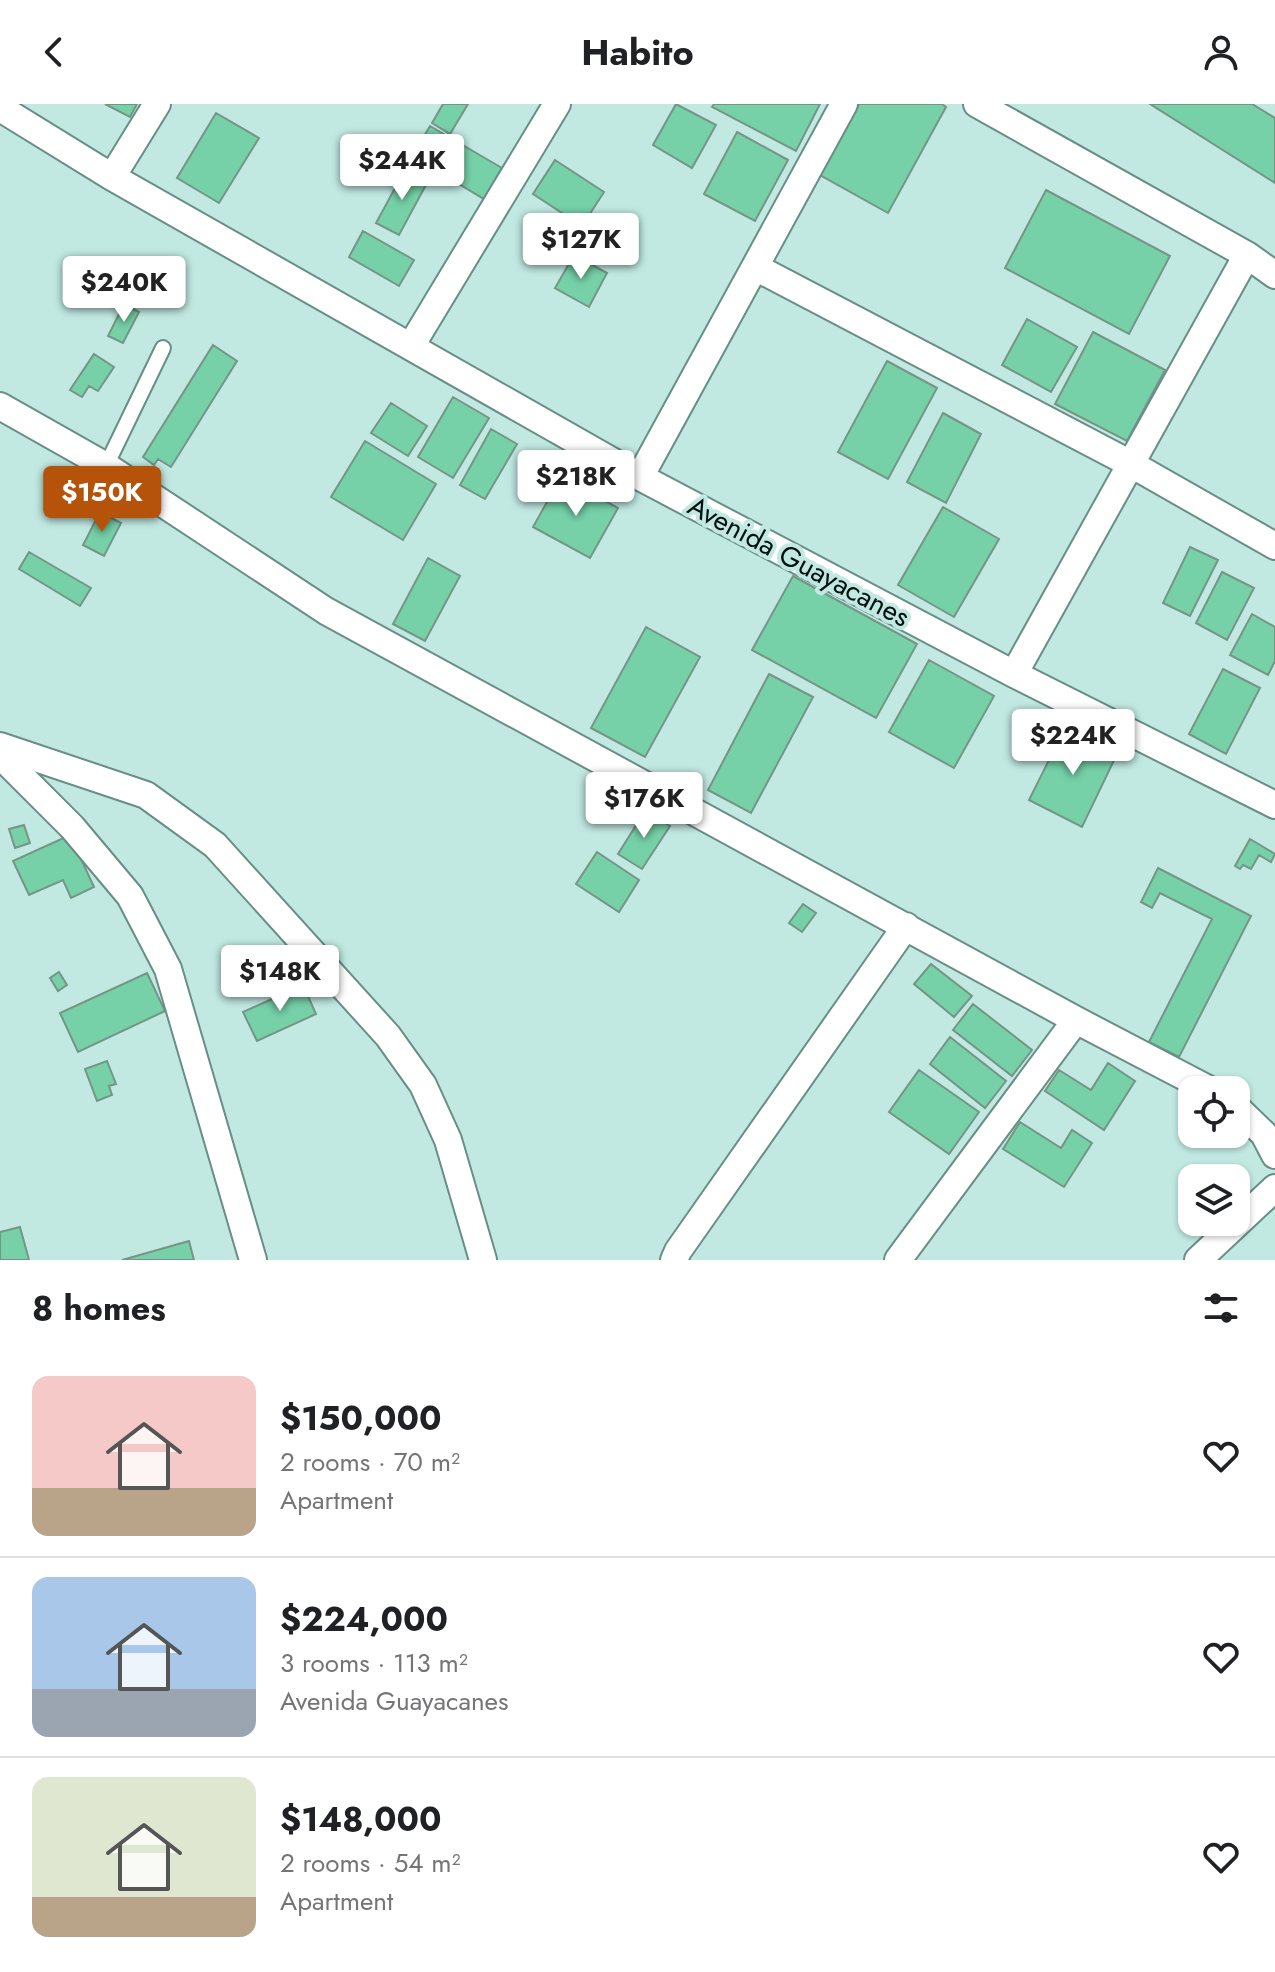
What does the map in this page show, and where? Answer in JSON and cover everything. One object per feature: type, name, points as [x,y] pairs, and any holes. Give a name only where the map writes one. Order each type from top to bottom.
[{"type":"street","points":[[112,177],[157,104]]},
{"type":"street","points":[[411,346],[557,104]]},
{"type":"street","points":[[640,477],[844,104]]},
{"type":"street","points":[[977,104],[1247,255],[1275,275]]},
{"type":"street","name":"Avenida Guayacanes","points":[[0,108],[112,177],[640,477],[1014,674],[1275,805]]},
{"type":"street","points":[[1014,674],[1247,255]]},
{"type":"street","points":[[755,267],[1131,464],[1275,546]]},
{"type":"street","points":[[0,406],[106,466],[326,611],[1183,1076]]},
{"type":"street","points":[[0,746],[146,795],[215,845],[388,1036],[423,1085],[448,1140],[483,1260]]},
{"type":"street","points":[[0,755],[72,827],[130,896],[168,969],[253,1260]]},
{"type":"street","points":[[674,1260],[906,926]]},
{"type":"street","points":[[898,1260],[1076,1020]]},
{"type":"street","points":[[1250,1120],[1264,1134],[1275,1155]]},
{"type":"street","points":[[1198,1260],[1275,1188]]},
{"type":"lane","points":[[106,466],[163,348]]},
{"type":"building","points":[[105,104],[137,104],[130,117]]},
{"type":"building","points":[[443,104],[468,104],[450,134],[432,123]]},
{"type":"building","points":[[676,104],[716,125],[692,168],[653,145]]},
{"type":"building","points":[[714,104],[820,104],[796,151],[712,107]]},
{"type":"building","points":[[859,104],[942,104],[946,107],[888,213],[820,175]]},
{"type":"building","points":[[1150,104],[1252,104],[1275,118],[1275,183]]},
{"type":"building","points":[[216,113],[259,138],[219,203],[177,178]]},
{"type":"building","points":[[430,126],[502,168],[484,199],[412,156]]},
{"type":"building","points":[[737,132],[788,160],[755,221],[704,194]]},
{"type":"building","points":[[555,160],[604,192],[582,226],[533,194]]},
{"type":"building","points":[[406,168],[428,181],[399,235],[376,223]]},
{"type":"building","points":[[1046,190],[1170,256],[1129,334],[1005,268]]},
{"type":"building","points":[[363,231],[414,260],[399,286],[349,257]]},
{"type":"building","points":[[574,255],[607,273],[589,307],[555,288]]},
{"type":"building","points":[[124,304],[139,312],[123,343],[108,336]]},
{"type":"building","points":[[1027,319],[1077,347],[1051,392],[1002,365]]},
{"type":"building","points":[[1093,332],[1165,370],[1127,441],[1055,404]]},
{"type":"building","points":[[213,345],[237,361],[171,467],[158,459],[154,465],[143,457]]},
{"type":"building","points":[[94,354],[114,367],[98,391],[89,386],[82,397],[70,390]]},
{"type":"building","points":[[887,361],[937,388],[888,479],[838,452]]},
{"type":"building","points":[[453,397],[489,418],[453,478],[418,457]]},
{"type":"building","points":[[391,403],[427,426],[408,456],[371,433]]},
{"type":"building","points":[[943,413],[981,434],[946,503],[907,482]]},
{"type":"building","points":[[491,429],[517,444],[485,499],[460,485]]},
{"type":"building","points":[[365,441],[436,484],[403,540],[331,497]]},
{"type":"building","points":[[561,477],[618,508],[590,558],[533,527]]},
{"type":"building","points":[[943,507],[999,539],[954,617],[898,585]]},
{"type":"building","points":[[100,512],[121,523],[104,556],[83,545]]},
{"type":"building","points":[[1190,547],[1218,560],[1190,616],[1163,603]]},
{"type":"building","points":[[29,552],[91,588],[80,606],[19,569]]},
{"type":"building","points":[[428,558],[460,576],[425,641],[393,624]]},
{"type":"building","points":[[1222,572],[1254,588],[1227,640],[1196,623]]},
{"type":"building","points":[[793,576],[917,644],[876,718],[752,650]]},
{"type":"building","points":[[1252,614],[1275,627],[1275,661],[1268,675],[1230,655]]},
{"type":"building","points":[[646,627],[700,657],[645,757],[591,728]]},
{"type":"building","points":[[929,660],[994,696],[954,768],[889,732]]},
{"type":"building","points":[[1223,669],[1260,688],[1226,754],[1189,734]]},
{"type":"building","points":[[769,674],[813,697],[751,813],[708,790]]},
{"type":"building","points":[[1065,728],[1117,754],[1082,827],[1029,800]]},
{"type":"building","points":[[645,811],[670,826],[642,869],[618,854]]},
{"type":"building","points":[[24,825],[30,843],[15,848],[9,829]]},
{"type":"building","points":[[70,835],[94,887],[71,898],[63,880],[29,895],[13,861]]},
{"type":"building","points":[[1250,839],[1275,854],[1271,862],[1259,855],[1251,869],[1243,865],[1240,869],[1235,866]]},
{"type":"building","points":[[597,852],[639,880],[619,912],[576,884]]},
{"type":"building","points":[[1158,868],[1251,916],[1179,1057],[1149,1042],[1212,919],[1160,893],[1152,908],[1141,902]]},
{"type":"building","points":[[803,904],[816,913],[802,932],[789,923]]},
{"type":"building","points":[[931,964],[972,996],[954,1017],[914,984]]},
{"type":"building","points":[[59,972],[67,985],[58,991],[50,978]]},
{"type":"building","points":[[147,973],[165,1011],[78,1052],[60,1013]]},
{"type":"building","points":[[303,985],[316,1014],[257,1041],[243,1012]]},
{"type":"building","points":[[973,1004],[1032,1050],[1012,1076],[953,1030]]},
{"type":"building","points":[[950,1037],[1006,1081],[985,1108],[930,1064]]},
{"type":"building","points":[[107,1061],[116,1084],[109,1086],[112,1095],[97,1101],[85,1069]]},
{"type":"building","points":[[1108,1063],[1135,1081],[1104,1130],[1045,1091],[1059,1070],[1091,1090]]},
{"type":"building","points":[[919,1070],[979,1112],[949,1154],[889,1112]]},
{"type":"building","points":[[1020,1122],[1061,1148],[1072,1130],[1092,1143],[1064,1187],[1003,1149]]},
{"type":"building","points":[[20,1227],[29,1260],[0,1260],[0,1232]]},
{"type":"building","points":[[189,1241],[194,1260],[122,1260]]}]
